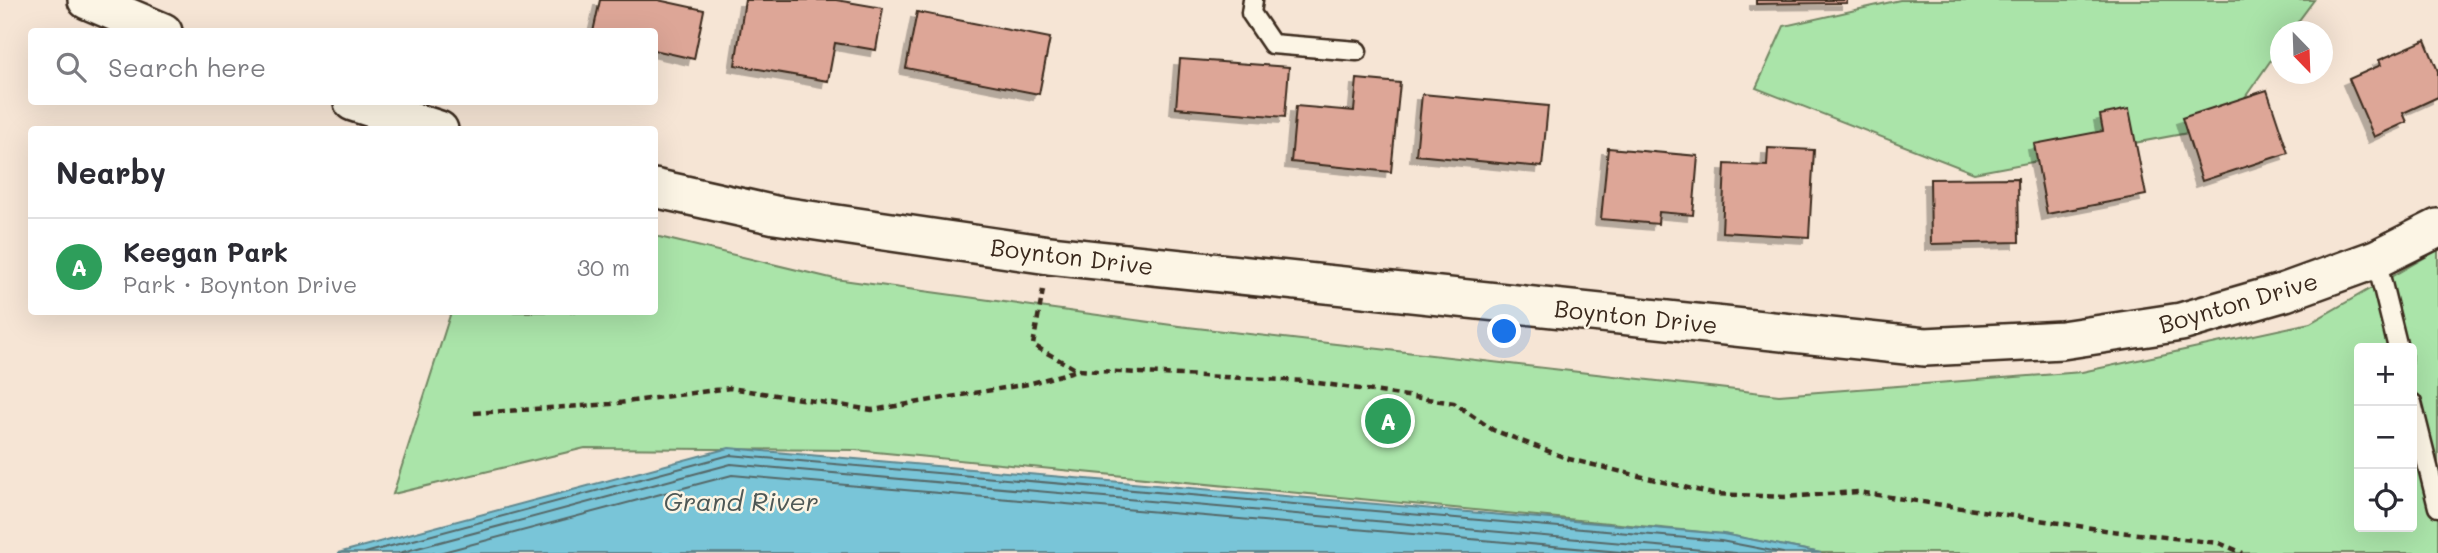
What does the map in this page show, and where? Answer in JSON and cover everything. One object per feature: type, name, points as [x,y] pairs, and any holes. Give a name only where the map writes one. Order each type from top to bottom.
[{"type":"street","points":[[87,0],[154,28]]},
{"type":"street","points":[[362,105],[427,126]]},
{"type":"street","name":"Boynton Drive","points":[[658,189],[775,215],[1049,255],[1925,346],[2062,340],[2181,322],[2285,292],[2376,259],[2438,229]]},
{"type":"lane","points":[[1253,0],[1251,13],[1272,44],[1357,51]]},
{"type":"lane","points":[[2376,259],[2397,343]]},
{"type":"lane","points":[[2413,406],[2438,507]]},
{"type":"path","points":[[1049,255],[1033,345],[1078,370]]},
{"type":"path","points":[[474,413],[611,404],[730,387],[872,410],[1028,384],[1078,370],[1306,382],[1454,402],[1493,430],[1569,459],[1713,494],[1784,497],[1858,492],[2111,531],[2219,543],[2243,553]]},
{"type":"green space","points":[[1900,0],[2314,0],[2298,21],[2270,21],[2270,61],[2225,126],[1974,173],[1756,88],[1784,26]]},
{"type":"green space","points":[[658,237],[835,279],[1179,326],[1779,395],[2082,372],[2310,323],[2438,250],[2438,553],[1821,553],[1723,534],[855,450],[585,448],[393,494],[450,315],[658,315]]},
{"type":"water","name":"Grand River","points":[[729,448],[1723,534],[1821,553],[338,553]]},
{"type":"building","points":[[600,0],[658,0],[704,10],[694,59],[658,51],[658,28],[594,28]]},
{"type":"building","points":[[745,0],[836,0],[883,8],[876,50],[835,43],[828,81],[735,65]]},
{"type":"building","points":[[1756,0],[1847,0],[1847,3],[1756,4]]},
{"type":"building","points":[[917,12],[1050,38],[1039,94],[906,68]]},
{"type":"building","points":[[2425,40],[2438,71],[2438,97],[2403,113],[2407,122],[2374,137],[2349,79],[2381,65],[2379,60]]},
{"type":"building","points":[[1180,59],[1289,67],[1285,117],[1176,108]]},
{"type":"building","points":[[1357,79],[1400,83],[1391,172],[1291,162],[1296,106],[1354,111]]},
{"type":"building","points":[[2267,90],[2288,153],[2202,181],[2182,118]]},
{"type":"building","points":[[1422,94],[1548,106],[1542,167],[1416,155]]},
{"type":"building","points":[[2129,109],[2146,195],[2047,214],[2034,144],[2103,131],[2100,115]]},
{"type":"building","points":[[1608,148],[1698,156],[1693,215],[1659,212],[1658,224],[1601,219]]},
{"type":"building","points":[[1768,148],[1814,150],[1809,237],[1722,232],[1725,164],[1767,166]]},
{"type":"building","points":[[2018,178],[2019,242],[1931,244],[1930,179]]},
{"type":"place","name":"Keegan Park","points":[[1388,421]]}]
